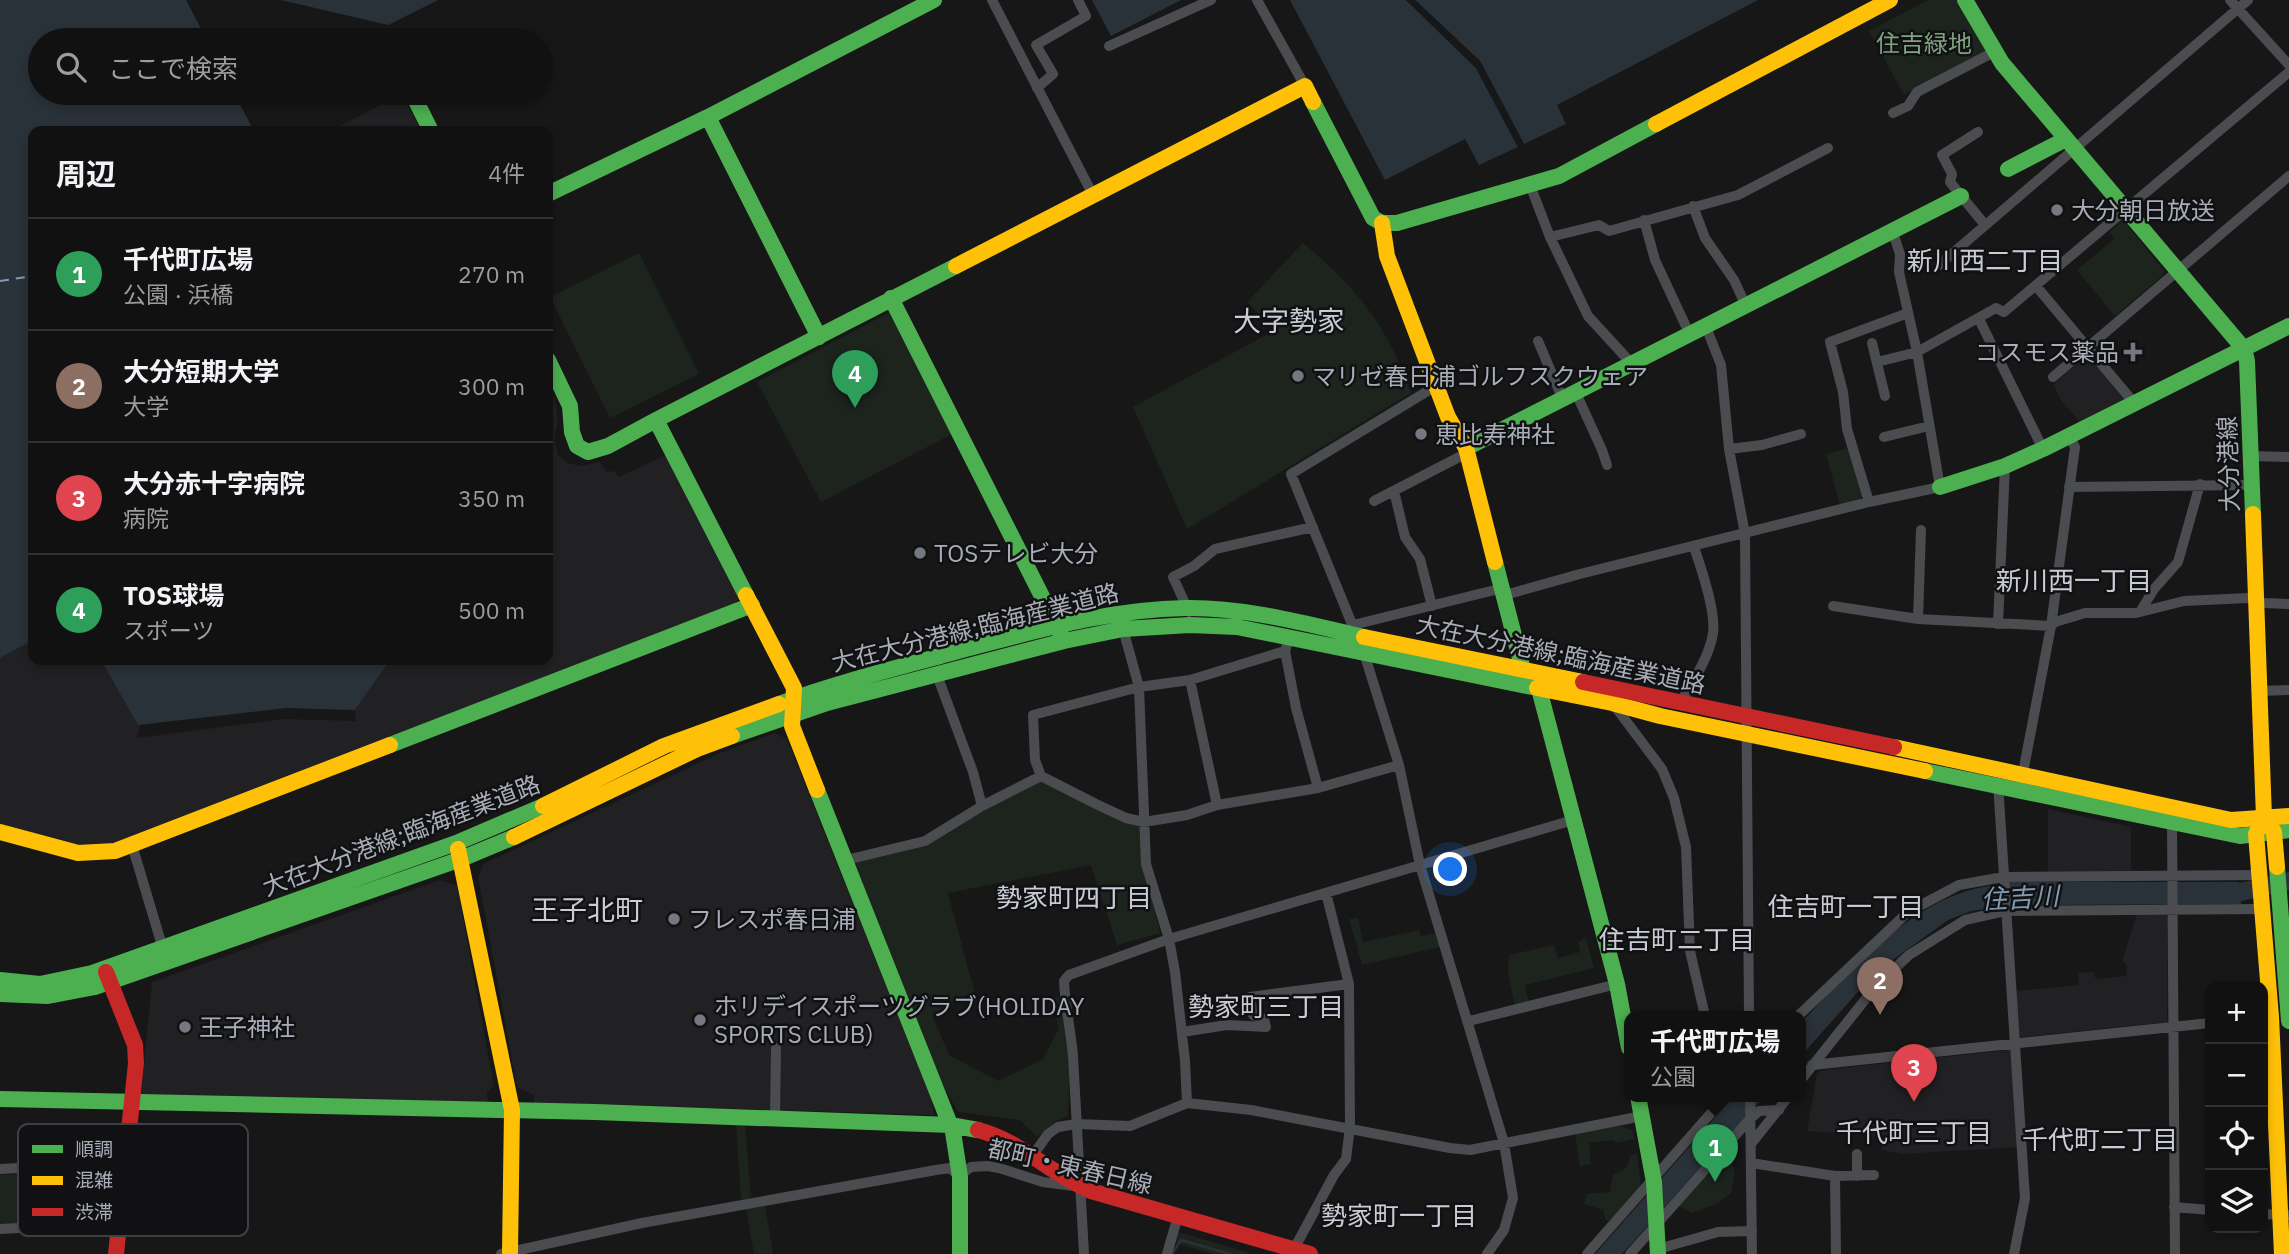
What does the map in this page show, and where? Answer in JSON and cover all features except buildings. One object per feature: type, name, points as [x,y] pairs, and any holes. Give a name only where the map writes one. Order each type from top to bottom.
[{"type":"street","points":[[553,192],[708,117],[934,0]]},
{"type":"street","points":[[992,0],[1093,195]]},
{"type":"street","points":[[1037,88],[1053,74],[1036,44],[1086,16],[1078,0]]},
{"type":"street","points":[[1109,46],[1211,0]]},
{"type":"street","points":[[1257,0],[1373,218],[1382,223],[1397,223],[1559,176],[1890,0]]},
{"type":"street","points":[[1965,0],[1994,52],[2244,349]]},
{"type":"street","points":[[1939,264],[1985,225],[2070,144],[2234,4],[2248,0]]},
{"type":"street","points":[[2234,4],[2289,65]]},
{"type":"street","points":[[1893,113],[1908,106],[1917,92],[1994,52]]},
{"type":"street","points":[[1877,362],[1917,352],[1996,308],[2004,312],[2289,72]]},
{"type":"street","points":[[553,370],[570,406],[572,432],[577,446],[588,452],[608,446],[1305,86]]},
{"type":"street","points":[[418,105],[428,126]]},
{"type":"street","points":[[708,117],[819,337]]},
{"type":"street","points":[[1978,132],[1942,155],[1952,174],[1950,182],[1985,225]]},
{"type":"street","points":[[2008,169],[2070,144]]},
{"type":"street","points":[[1550,237],[1599,225],[1609,231],[1738,195],[1828,148]]},
{"type":"street","points":[[2053,377],[2289,176]]},
{"type":"street","points":[[1530,185],[1550,237],[1588,316],[1632,365]]},
{"type":"street","points":[[1374,501],[1466,450],[1961,196]]},
{"type":"street","points":[[1693,206],[1706,238],[1734,280],[1746,306]]},
{"type":"street","points":[[1644,220],[1655,260],[1690,335]]},
{"type":"street","points":[[1382,223],[1387,256],[1448,416],[1466,450],[1523,670],[1539,689],[1617,984],[1624,1021]]},
{"type":"street","points":[[1892,230],[1900,254],[1899,272],[1917,352],[1940,487]]},
{"type":"street","points":[[2036,286],[2135,404]]},
{"type":"street","points":[[891,298],[1061,633]]},
{"type":"street","points":[[1869,502],[1845,420],[1843,392],[1830,342],[1908,313]]},
{"type":"street","points":[[1979,319],[2043,449]]},
{"type":"street","points":[[1436,386],[1291,474],[1355,629],[1432,606],[1504,592],[1940,487],[2005,466],[2289,326]]},
{"type":"street","points":[[1706,327],[1721,365],[1729,449],[1745,534],[1749,1011]]},
{"type":"street","points":[[1538,341],[1602,450],[1607,465]]},
{"type":"street","points":[[1872,343],[1885,396]]},
{"type":"street","name":"大分港線","points":[[2244,349],[2247,361],[2264,818]]},
{"type":"street","points":[[1833,424],[1845,420]]},
{"type":"street","points":[[656,421],[794,688],[796,696],[791,714],[792,726],[957,1146],[960,1254]]},
{"type":"street","points":[[1884,437],[1929,426]]},
{"type":"street","points":[[1729,449],[1762,445],[1801,434]]},
{"type":"street","points":[[2021,782],[2051,626],[2075,447],[2069,436]]},
{"type":"street","points":[[2250,456],[2289,457]]},
{"type":"street","points":[[1998,624],[2005,466]]},
{"type":"street","points":[[2140,612],[2154,589],[2178,562],[2200,484]]},
{"type":"street","points":[[2069,487],[2251,485]]},
{"type":"street","points":[[1394,491],[1405,537],[1420,559],[1432,606]]},
{"type":"street","points":[[1190,625],[1188,608],[1173,577],[1216,550],[1313,527]]},
{"type":"street","points":[[1918,620],[1921,530]]},
{"type":"street","points":[[1680,703],[1701,668],[1713,632],[1709,596],[1694,547]]},
{"type":"street","points":[[1833,606],[1918,620],[2051,626],[2055,622],[2085,613],[2140,612],[2184,601],[2248,598],[2264,603],[2289,604]]},
{"type":"street","points":[[0,831],[78,853],[103,853],[132,845],[752,605]]},
{"type":"street","name":"大在大分港線;臨海産業道路","points":[[0,994],[29,998],[61,996],[163,949],[534,828],[697,749],[791,714],[937,675],[1121,612],[1188,608],[1251,613],[1355,629],[1523,670],[1747,717],[1999,778]]},
{"type":"street","name":"大在大分港線;臨海産業道路","points":[[0,980],[46,985],[108,976],[458,851],[664,746],[796,696],[1061,633],[1190,625],[1237,627],[1287,644],[1364,653],[1612,703],[1747,734],[2231,820],[2289,816]]},
{"type":"street","points":[[1123,629],[1139,687],[1146,864],[1169,939],[1182,1032],[1187,1103]]},
{"type":"street","points":[[1318,788],[1296,708],[1287,644],[1190,680],[1139,687],[1033,715],[1035,760],[1041,776],[1126,818],[1144,822],[1187,816],[1217,805],[1318,788],[1399,765]]},
{"type":"street","points":[[1364,653],[1399,765],[1420,865],[1504,1143],[1513,1198],[1504,1230],[1487,1254]]},
{"type":"street","points":[[937,675],[973,772],[982,806]]},
{"type":"street","points":[[1190,680],[1217,805]]},
{"type":"street","points":[[2259,691],[2289,690]]},
{"type":"street","points":[[1612,703],[1662,769],[1674,798],[1686,846],[1690,951],[1704,1011]]},
{"type":"street","points":[[846,860],[925,841],[982,806],[1041,776]]},
{"type":"street","points":[[1999,778],[2003,879],[2025,1198],[2014,1254]]},
{"type":"street","name":"大在大分港線;臨海産業道路","points":[[2021,782],[2240,836],[2282,831]]},
{"type":"street","points":[[2265,981],[2256,834],[2264,818],[2282,831],[2277,876],[2286,947],[2289,1021]]},
{"type":"street","points":[[1083,1254],[1070,1016],[1064,981],[1078,971],[1169,939],[1573,820]]},
{"type":"street","points":[[2172,821],[2175,1254]]},
{"type":"street","points":[[132,845],[163,949]]},
{"type":"street","points":[[458,851],[512,1110],[505,1253]]},
{"type":"street","points":[[1803,1011],[1908,912],[1959,885],[2003,879],[2259,877]]},
{"type":"street","points":[[1293,1251],[1334,1175],[1346,1159],[1350,1127],[1349,985],[1326,893]]},
{"type":"street","points":[[1806,1073],[1876,986],[1909,955],[1965,920],[2005,910],[2262,908]]},
{"type":"street","points":[[108,976],[135,1045],[131,1124]]},
{"type":"street","points":[[1469,1021],[1617,984]]},
{"type":"street","points":[[1182,1032],[1227,1025],[1266,1027],[1264,1019],[1253,1015],[1251,997],[1349,985]]},
{"type":"street","points":[[2268,1017],[2289,1015]]},
{"type":"street","points":[[1812,1065],[2205,1024]]},
{"type":"street","points":[[2268,1028],[2285,1215],[2282,1254]]},
{"type":"street","points":[[775,1118],[776,1048]]},
{"type":"street","points":[[0,1099],[512,1110],[950,1125],[993,1134],[1012,1142],[1080,1187]]},
{"type":"street","points":[[1639,1102],[1653,1180],[1658,1252],[1718,1232],[1752,1231]]},
{"type":"street","points":[[1587,1254],[1653,1180],[1712,1102]]},
{"type":"street","points":[[1750,1102],[1752,1254]]},
{"type":"street","points":[[1751,1144],[1785,1102]]},
{"type":"street","points":[[1033,1156],[1053,1130],[1063,1125],[1130,1126],[1187,1103],[1251,1110],[1470,1150],[1642,1116]]},
{"type":"street","points":[[1630,1254],[1750,1117],[1759,1111],[1779,1110]]},
{"type":"street","points":[[1857,1154],[1857,1176]]},
{"type":"street","points":[[1751,1163],[1835,1176],[1874,1175]]},
{"type":"street","name":"都町・東春日線","points":[[505,1253],[614,1228],[936,1170],[950,1168],[959,1176],[971,1167],[999,1168],[1043,1182],[1080,1187],[1293,1251]]},
{"type":"street","points":[[0,1170],[18,1169]]},
{"type":"street","points":[[1835,1176],[1836,1254]]},
{"type":"street","points":[[2174,1207],[2205,1210]]},
{"type":"street","points":[[1167,1254],[1178,1216]]},
{"type":"street","points":[[0,1229],[18,1228]]},
{"type":"street","points":[[116,1254],[118,1236]]},
{"type":"shaded area","points":[[381,105],[408,105],[418,126],[340,126]]},
{"type":"shaded area","points":[[2089,353],[2126,396],[2124,400],[2080,422],[2060,399],[2054,384]]},
{"type":"shaded area","points":[[553,396],[558,422],[554,439],[558,455],[568,463],[580,466],[600,462],[606,472],[614,471],[619,477],[668,454],[740,596],[734,606],[109,847],[68,844],[0,823],[0,658],[28,643],[28,665],[105,665],[140,725],[137,738],[284,719],[356,721],[355,710],[386,665],[553,665]]},
{"type":"shaded area","points":[[775,733],[787,739],[931,1098],[934,1115],[534,1103],[534,1095],[517,1087],[478,877],[483,864],[720,753]]},
{"type":"shaded area","points":[[2048,809],[2131,827],[2131,872],[2048,873]]},
{"type":"shaded area","points":[[440,880],[457,886],[494,1085],[487,1092],[488,1103],[141,1096],[152,982]]},
{"type":"shaded area","points":[[2137,914],[2165,914],[2168,917],[2167,1022],[2022,1037],[2019,1034],[2016,991],[2079,985],[2078,973],[2093,972],[2096,979],[2126,976],[2127,965],[2122,961]]},
{"type":"shaded area","points":[[2009,1050],[2018,1147],[1903,1154],[1882,1150],[1881,1136],[1807,1131],[1817,1074],[1822,1070]]},
{"type":"green space","name":"住吉緑地","points":[[1928,0],[1959,0],[1986,49],[1985,52],[1904,95],[1869,31]]},
{"type":"green space","points":[[2123,220],[2164,270],[2163,275],[2115,316],[2077,270],[2114,239],[2109,232]]},
{"type":"green space","name":"マリゼ春日浦ゴルフスクウェア","points":[[1303,243],[1340,276],[1369,310],[1392,347],[1411,393],[1187,529],[1133,407],[1275,330],[1247,302]]},
{"type":"green space","points":[[639,253],[699,374],[610,418],[553,303],[553,296]]},
{"type":"green space","points":[[890,312],[952,434],[821,502],[757,382]]},
{"type":"green space","points":[[1849,448],[1862,496],[1860,500],[1840,505],[1826,454]]},
{"type":"green space","points":[[1042,779],[1140,824],[1144,866],[1160,933],[1117,945],[1091,865],[948,893],[977,1002],[959,998],[932,1015],[949,1055],[998,1081],[1043,1059],[1059,1028],[1050,997],[1062,998],[1070,1059],[1068,1116],[1055,1122],[1037,1137],[1020,1120],[958,1112],[937,1074],[854,861],[926,844]]},
{"type":"green space","points":[[1358,918],[1363,942],[1419,930],[1421,936],[1435,933],[1440,947],[1362,965],[1349,919]]},
{"type":"green space","points":[[1586,938],[1594,968],[1525,985],[1529,1003],[1515,1007],[1508,972],[1509,955],[1554,945],[1558,958],[1580,952],[1578,942]]},
{"type":"green space","points":[[1612,1122],[1633,1131],[1634,1139],[1615,1143],[1614,1140],[1589,1143],[1591,1164],[1580,1166],[1575,1132]]},
{"type":"green space","points":[[736,1124],[745,1124],[751,1198],[741,1200]]},
{"type":"green space","points":[[1725,1149],[1735,1171],[1731,1193],[1716,1204],[1692,1213],[1677,1205]]},
{"type":"green space","points":[[1637,1153],[1641,1188],[1613,1220],[1606,1221],[1603,1210],[1584,1204],[1587,1194],[1610,1192],[1613,1175],[1626,1168],[1631,1155]]},
{"type":"green space","points":[[18,1174],[18,1224],[0,1224],[0,1175]]},
{"type":"green space","points":[[765,1205],[773,1254],[754,1254],[746,1208]]},
{"type":"green space","points":[[1179,1232],[1253,1254],[1212,1254],[1176,1243]]},
{"type":"water","points":[[0,0],[186,0],[201,28],[28,28],[28,105],[240,105],[251,126],[28,126],[28,643],[0,658]]},
{"type":"water","points":[[281,0],[438,0],[388,25]]},
{"type":"water","points":[[1092,0],[1181,0],[1111,36]]},
{"type":"water","points":[[1290,0],[1406,0],[1476,68],[1518,147],[1479,165],[1465,139],[1385,180]]},
{"type":"water","points":[[1415,0],[1758,0],[1557,105],[1566,124],[1524,144],[1480,61]]},
{"type":"water","points":[[104,665],[386,665],[355,710],[286,708],[138,725]]},
{"type":"water","name":"住吉川","points":[[2011,882],[2239,882],[2241,904],[2013,905],[1971,911],[1948,920],[1890,962],[1856,994],[1806,1050],[1806,1018],[1855,966],[1918,914],[1941,901],[1970,890]]},
{"type":"water","points":[[1729,1102],[1760,1102],[1622,1254],[1595,1254]]},
{"type":"pier","points":[[1406,0],[1415,0],[1480,61],[1524,144],[1518,147],[1476,68]]},
{"type":"waterway","name":"住吉川","points":[[2218,894],[2236,893],[2289,881]]},
{"type":"waterway","points":[[1172,1254],[1181,1240],[1230,1254]]},
{"type":"ferry route","points":[[0,281],[28,277]]},
{"type":"traffic: fast","points":[[553,192],[708,117],[934,0]]},
{"type":"traffic: fast","points":[[1965,0],[2002,63],[2244,349],[2247,361],[2253,514]]},
{"type":"traffic: fast","points":[[1313,102],[1373,218],[1382,223],[1397,223],[1559,176],[1656,124]]},
{"type":"traffic: fast","points":[[418,105],[428,126]]},
{"type":"traffic: fast","points":[[708,117],[819,337]]},
{"type":"traffic: fast","points":[[2008,169],[2066,139]]},
{"type":"traffic: fast","points":[[1466,448],[1961,196]]},
{"type":"traffic: fast","points":[[746,595],[656,420],[956,266]]},
{"type":"traffic: fast","points":[[891,298],[1062,636]]},
{"type":"traffic: fast","points":[[1940,487],[2005,466],[2043,449],[2289,326]]},
{"type":"traffic: fast","points":[[553,370],[570,406],[572,432],[577,446],[588,452],[608,446],[656,420]]},
{"type":"traffic: fast","points":[[1495,562],[1523,670],[1539,689],[1617,984],[1624,1021]]},
{"type":"traffic: fast","points":[[390,745],[752,605]]},
{"type":"traffic: fast","points":[[779,704],[962,650],[1073,622],[1129,612],[1186,608],[1231,610],[1364,637]]},
{"type":"traffic: fast","points":[[732,736],[827,703],[1064,641],[1123,629],[1190,625],[1237,627],[1537,688]]},
{"type":"traffic: fast","points":[[1925,771],[2240,836],[2289,830]]},
{"type":"traffic: fast","points":[[817,790],[953,1132],[960,1177],[960,1254]]},
{"type":"traffic: fast","points":[[0,980],[40,984],[92,973],[456,843],[543,806]]},
{"type":"traffic: fast","points":[[0,994],[48,996],[95,987],[461,859],[514,837]]},
{"type":"traffic: fast","points":[[2277,867],[2289,1021]]},
{"type":"traffic: fast","points":[[0,1099],[595,1112],[950,1125],[978,1130]]},
{"type":"traffic: fast","points":[[1639,1102],[1654,1182],[1658,1254]]},
{"type":"traffic: slow","points":[[1656,124],[1890,0]]},
{"type":"traffic: slow","points":[[956,266],[1305,86],[1313,102]]},
{"type":"traffic: slow","points":[[1382,223],[1387,256],[1448,417],[1466,448],[1495,562]]},
{"type":"traffic: slow","points":[[2253,514],[2264,818],[2274,832],[2277,867]]},
{"type":"traffic: slow","points":[[746,595],[794,688],[792,726],[817,790]]},
{"type":"traffic: slow","points":[[1364,637],[1583,682]]},
{"type":"traffic: slow","points":[[1537,688],[1925,771]]},
{"type":"traffic: slow","points":[[543,806],[664,746],[779,704]]},
{"type":"traffic: slow","points":[[514,837],[697,749],[732,736]]},
{"type":"traffic: slow","points":[[0,832],[78,853],[115,851],[390,745]]},
{"type":"traffic: slow","points":[[1894,747],[2231,820],[2289,816]]},
{"type":"traffic: slow","points":[[2261,823],[2256,834],[2271,1017],[2282,1254]]},
{"type":"traffic: slow","points":[[458,849],[512,1110],[510,1252]]},
{"type":"traffic: jam","points":[[1583,682],[1894,747]]},
{"type":"traffic: jam","points":[[106,972],[135,1045],[136,1063],[130,1124]]},
{"type":"traffic: jam","points":[[978,1130],[1008,1142],[1091,1191],[1310,1254]]},
{"type":"traffic: jam","points":[[116,1254],[118,1236]]},
{"type":"place","name":"大分朝日放送","points":[[2057,210]]},
{"type":"place","name":"コスモス薬品","points":[[2133,352]]},
{"type":"place","name":"マリゼ春日浦ゴルフスクウェア","points":[[1298,376]]},
{"type":"place","name":"TOS球場","points":[[855,408]]},
{"type":"place","name":"恵比寿神社","points":[[1421,434]]},
{"type":"place","name":"TOSテレビ大分","points":[[920,553]]},
{"type":"place","name":"フレスポ春日浦","points":[[674,919]]},
{"type":"place","name":"大分短期大学","points":[[1880,1015]]},
{"type":"place","name":"ホリデイスポーツグラブ(HOLIDAY SPORTS CLUB)","points":[[700,1020]]},
{"type":"place","name":"王子神社","points":[[185,1027]]},
{"type":"place","name":"大分赤十字病院","points":[[1914,1102]]},
{"type":"place","name":"千代町広場","points":[[1715,1182]]},
{"type":"district","name":"新川西二丁目","points":[[1985,260]]},
{"type":"district","name":"大字勢家","points":[[1289,320]]},
{"type":"district","name":"新川西一丁目","points":[[2074,580]]},
{"type":"district","name":"勢家町四丁目","points":[[1074,897]]},
{"type":"district","name":"住吉町一丁目","points":[[1846,906]]},
{"type":"district","name":"王子北町","points":[[587,909]]},
{"type":"district","name":"住吉町二丁目","points":[[1677,939]]},
{"type":"district","name":"勢家町三丁目","points":[[1266,1006]]},
{"type":"district","name":"千代町三丁目","points":[[1914,1132]]},
{"type":"district","name":"千代町二丁目","points":[[2100,1139]]},
{"type":"district","name":"勢家町一丁目","points":[[1399,1215]]}]
